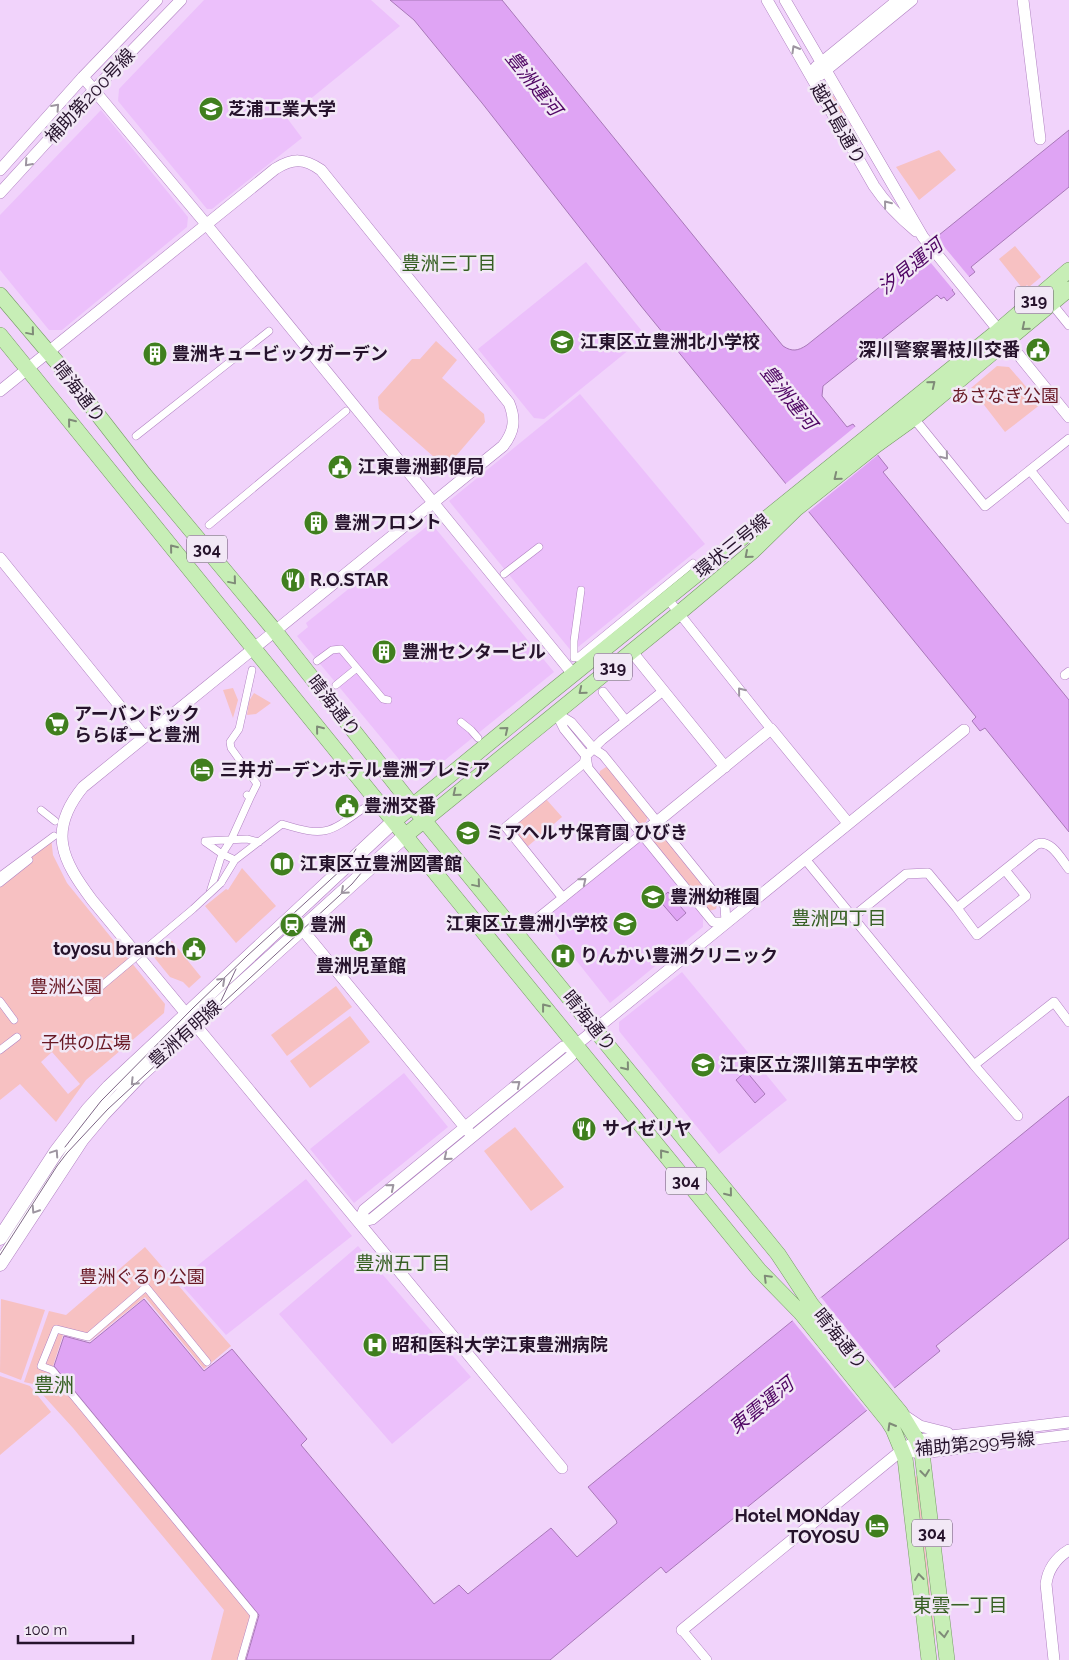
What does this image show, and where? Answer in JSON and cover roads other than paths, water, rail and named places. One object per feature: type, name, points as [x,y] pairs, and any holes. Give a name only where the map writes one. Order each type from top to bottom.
[{"type":"main road","name":"環状三号線","points":[[394,821],[412,804],[667,598],[871,442],[914,418],[1003,336],[1069,270]]},
{"type":"main road","name":"環状三号線","points":[[871,442],[904,406],[1052,304],[1069,289]]},
{"type":"main road","name":"晴海通り","points":[[0,295],[48,352],[144,474],[275,631],[424,819],[778,1254],[806,1308]]},
{"type":"main road","name":"晴海通り","points":[[0,335],[759,1270],[806,1308],[882,1401],[902,1450],[906,1468],[929,1660]]},
{"type":"main road","points":[[126,491],[136,493],[144,491],[147,478],[144,474]]},
{"type":"main road","points":[[153,524],[150,511],[153,502],[162,502],[172,507]]},
{"type":"main road","name":"環状三号線","points":[[406,835],[632,652],[753,551],[792,504]]},
{"type":"main road","name":"豊洲有明線","points":[[0,1238],[56,1152],[88,1110],[187,1014],[394,821]]},
{"type":"main road","name":"豊洲有明線","points":[[0,1264],[68,1159],[94,1125],[139,1076],[406,835]]},
{"type":"main road","points":[[635,1118],[655,1102]]},
{"type":"main road","points":[[690,1186],[710,1171]]},
{"type":"main road","name":"晴海通り","points":[[882,1401],[900,1412],[920,1446],[947,1660]]},
{"type":"street","name":"補助第200号線","points":[[0,170],[83,77],[156,0]]},
{"type":"street","points":[[156,0],[169,12]]},
{"type":"street","name":"補助第200号線","points":[[0,193],[94,90],[181,0]]},
{"type":"street","name":"越中島通り","points":[[767,0],[885,202],[895,214],[923,237]]},
{"type":"street","name":"越中島通り","points":[[785,0],[923,237],[1069,417]]},
{"type":"street","points":[[823,67],[898,0]]},
{"type":"street","points":[[811,76],[912,0]]},
{"type":"street","points":[[1023,0],[1040,139]]},
{"type":"street","points":[[83,77],[206,224],[573,674]]},
{"type":"street","points":[[0,391],[275,169],[286,162],[299,161],[311,163],[321,170],[510,403],[514,414],[514,426],[510,437],[503,446],[83,787],[73,799],[64,817],[62,832],[64,852],[70,869],[82,886],[562,1468]]},
{"type":"street","points":[[1052,304],[1069,325]]},
{"type":"street","points":[[136,436],[269,331]]},
{"type":"street","points":[[904,406],[985,506],[1069,439]]},
{"type":"street","points":[[209,524],[346,410]]},
{"type":"street","points":[[1030,470],[1069,519]]},
{"type":"street","points":[[504,574],[539,547]]},
{"type":"street","points":[[0,558],[144,736]]},
{"type":"street","points":[[581,590],[574,641],[576,658],[693,563]]},
{"type":"street","points":[[667,598],[848,823]]},
{"type":"street","points":[[317,661],[332,650],[341,649],[383,699],[388,700]]},
{"type":"street","points":[[632,652],[725,767]]},
{"type":"street","points":[[336,685],[357,668]]},
{"type":"street","points":[[210,892],[222,854],[231,840],[248,796],[257,784],[231,748],[230,742],[239,729],[252,670]]},
{"type":"street","points":[[563,898],[506,827],[584,763],[586,756],[602,740],[663,691]]},
{"type":"street","points":[[603,692],[626,721]]},
{"type":"street","points":[[544,698],[586,756],[588,768],[713,922],[726,922]]},
{"type":"street","points":[[556,713],[571,722],[594,749],[603,755],[726,906],[726,922]]},
{"type":"street","points":[[461,722],[472,730],[478,738]]},
{"type":"street","points":[[518,934],[772,729]]},
{"type":"street","points":[[359,1222],[372,1219],[571,1056],[576,1045],[964,730]]},
{"type":"street","points":[[87,998],[221,883],[235,860],[282,824],[310,833],[333,830],[364,808]]},
{"type":"street","points":[[40,810],[55,821]]},
{"type":"street","points":[[0,876],[54,836]]},
{"type":"street","points":[[235,860],[222,854],[205,842],[247,839],[259,842]]},
{"type":"street","points":[[958,908],[1037,844],[1043,842],[1049,844],[1069,869]]},
{"type":"street","points":[[0,883],[51,843]]},
{"type":"street","points":[[805,859],[1018,1116]]},
{"type":"street","points":[[853,917],[906,874],[928,873],[958,908],[977,935],[1026,896],[1004,870]]},
{"type":"street","points":[[302,929],[472,1136]]},
{"type":"street","points":[[0,1001],[14,1020]]},
{"type":"street","points":[[974,1065],[1054,1002],[1069,1022]]},
{"type":"street","points":[[0,1050],[17,1036]]},
{"type":"street","points":[[359,1222],[364,1210],[464,1127],[560,1049],[576,1045]]},
{"type":"street","points":[[207,1362],[146,1287],[88,1337],[56,1329],[41,1366],[52,1370],[254,1615],[241,1660]]},
{"type":"street","points":[[900,1412],[914,1423],[928,1429],[939,1432],[967,1434]]},
{"type":"street","name":"補助第299号線","points":[[682,1630],[902,1450],[967,1434],[1069,1422]]},
{"type":"street","name":"補助第299号線","points":[[920,1446],[1069,1435]]},
{"type":"street","points":[[1054,1660],[1046,1584],[1048,1574],[1054,1562],[1069,1550]]},
{"type":"street","points":[[682,1630],[707,1660]]},
{"type":"water","points":[[390,0],[502,0],[783,346],[792,350],[801,349],[807,345],[912,261],[908,256],[937,232],[939,235],[1069,130],[1069,187],[971,267],[975,272],[952,290],[955,294],[947,301],[944,297],[941,299],[937,295],[823,386],[822,396],[847,427],[853,424],[888,468],[883,472],[1069,700],[1069,832],[985,728],[980,731],[972,721],[976,717],[641,306],[482,103],[414,20]]},
{"type":"water","points":[[668,892],[686,913],[677,921],[659,900]]},
{"type":"water","points":[[746,1071],[765,1094],[755,1103],[736,1080]]},
{"type":"water","name":"東雲運河","points":[[1069,1096],[1069,1238],[936,1346],[940,1351],[666,1573],[661,1567],[550,1660],[246,1660],[259,1615],[54,1366],[64,1336],[90,1343],[144,1299],[204,1371],[232,1349],[307,1439],[301,1445],[434,1604],[459,1585],[468,1594],[551,1528],[577,1557],[617,1523],[588,1487]]},
{"type":"tram line","points":[[65,1147],[101,1101],[247,956],[341,870],[356,849]]},
{"type":"tram line","points":[[0,1255],[57,1166],[108,1109],[352,884],[367,866],[372,856]]},
{"type":"tram line","points":[[221,1001],[236,969]]},
{"type":"place","name":"芝浦工業大学","points":[[211,109]]},
{"type":"place","name":"江東区立豊洲北小学校","points":[[562,342]]},
{"type":"place","name":"深川警察署枝川交番","points":[[1038,350]]},
{"type":"place","name":"豊洲キュービックガーデン","points":[[155,354]]},
{"type":"place","name":"江東豊洲郵便局","points":[[340,467]]},
{"type":"place","name":"豊洲フロント","points":[[316,523]]},
{"type":"place","name":"R.O.STAR","points":[[293,580]]},
{"type":"place","name":"豊洲センタービル","points":[[384,652]]},
{"type":"place","name":"アーバンドック ららぽーと豊洲","points":[[57,724]]},
{"type":"place","name":"三井ガーデンホテル豊洲プレミア","points":[[202,770]]},
{"type":"place","name":"豊洲交番","points":[[347,806]]},
{"type":"place","name":"ミアヘルサ保育園 ひびき","points":[[468,833]]},
{"type":"place","name":"江東区立豊洲図書館","points":[[282,864]]},
{"type":"place","name":"豊洲幼稚園","points":[[653,897]]},
{"type":"place","name":"江東区立豊洲小学校","points":[[625,924]]},
{"type":"place","name":"豊洲","points":[[292,925]]},
{"type":"place","name":"豊洲児童館","points":[[361,940]]},
{"type":"place","name":"toyosu branch","points":[[194,949]]},
{"type":"place","name":"りんかい豊洲クリニック","points":[[563,956]]},
{"type":"place","name":"江東区立深川第五中学校","points":[[703,1065]]},
{"type":"place","name":"サイゼリヤ","points":[[584,1129]]},
{"type":"place","name":"昭和医科大学江東豊洲病院","points":[[375,1345]]},
{"type":"place","name":"Hotel MONday TOYOSU","points":[[877,1526]]},
{"type":"district","name":"豊洲三丁目","points":[[449,263]]},
{"type":"district","name":"豊洲四丁目","points":[[839,918]]},
{"type":"district","name":"豊洲五丁目","points":[[403,1263]]},
{"type":"district","name":"豊洲","points":[[54,1385]]},
{"type":"district","name":"東雲一丁目","points":[[960,1605]]},
{"type":"water label","name":"豊洲運河","points":[[534,83]]},
{"type":"water label","name":"汐見運河","points":[[910,266]]},
{"type":"water label","name":"豊洲運河","points":[[789,397]]},
{"type":"park label","name":"あさなぎ公園","points":[[1005,396]]},
{"type":"park label","name":"豊洲公園","points":[[66,987]]},
{"type":"park label","name":"子供の広場","points":[[86,1043]]},
{"type":"park label","name":"豊洲ぐるり公園","points":[[142,1277]]}]
